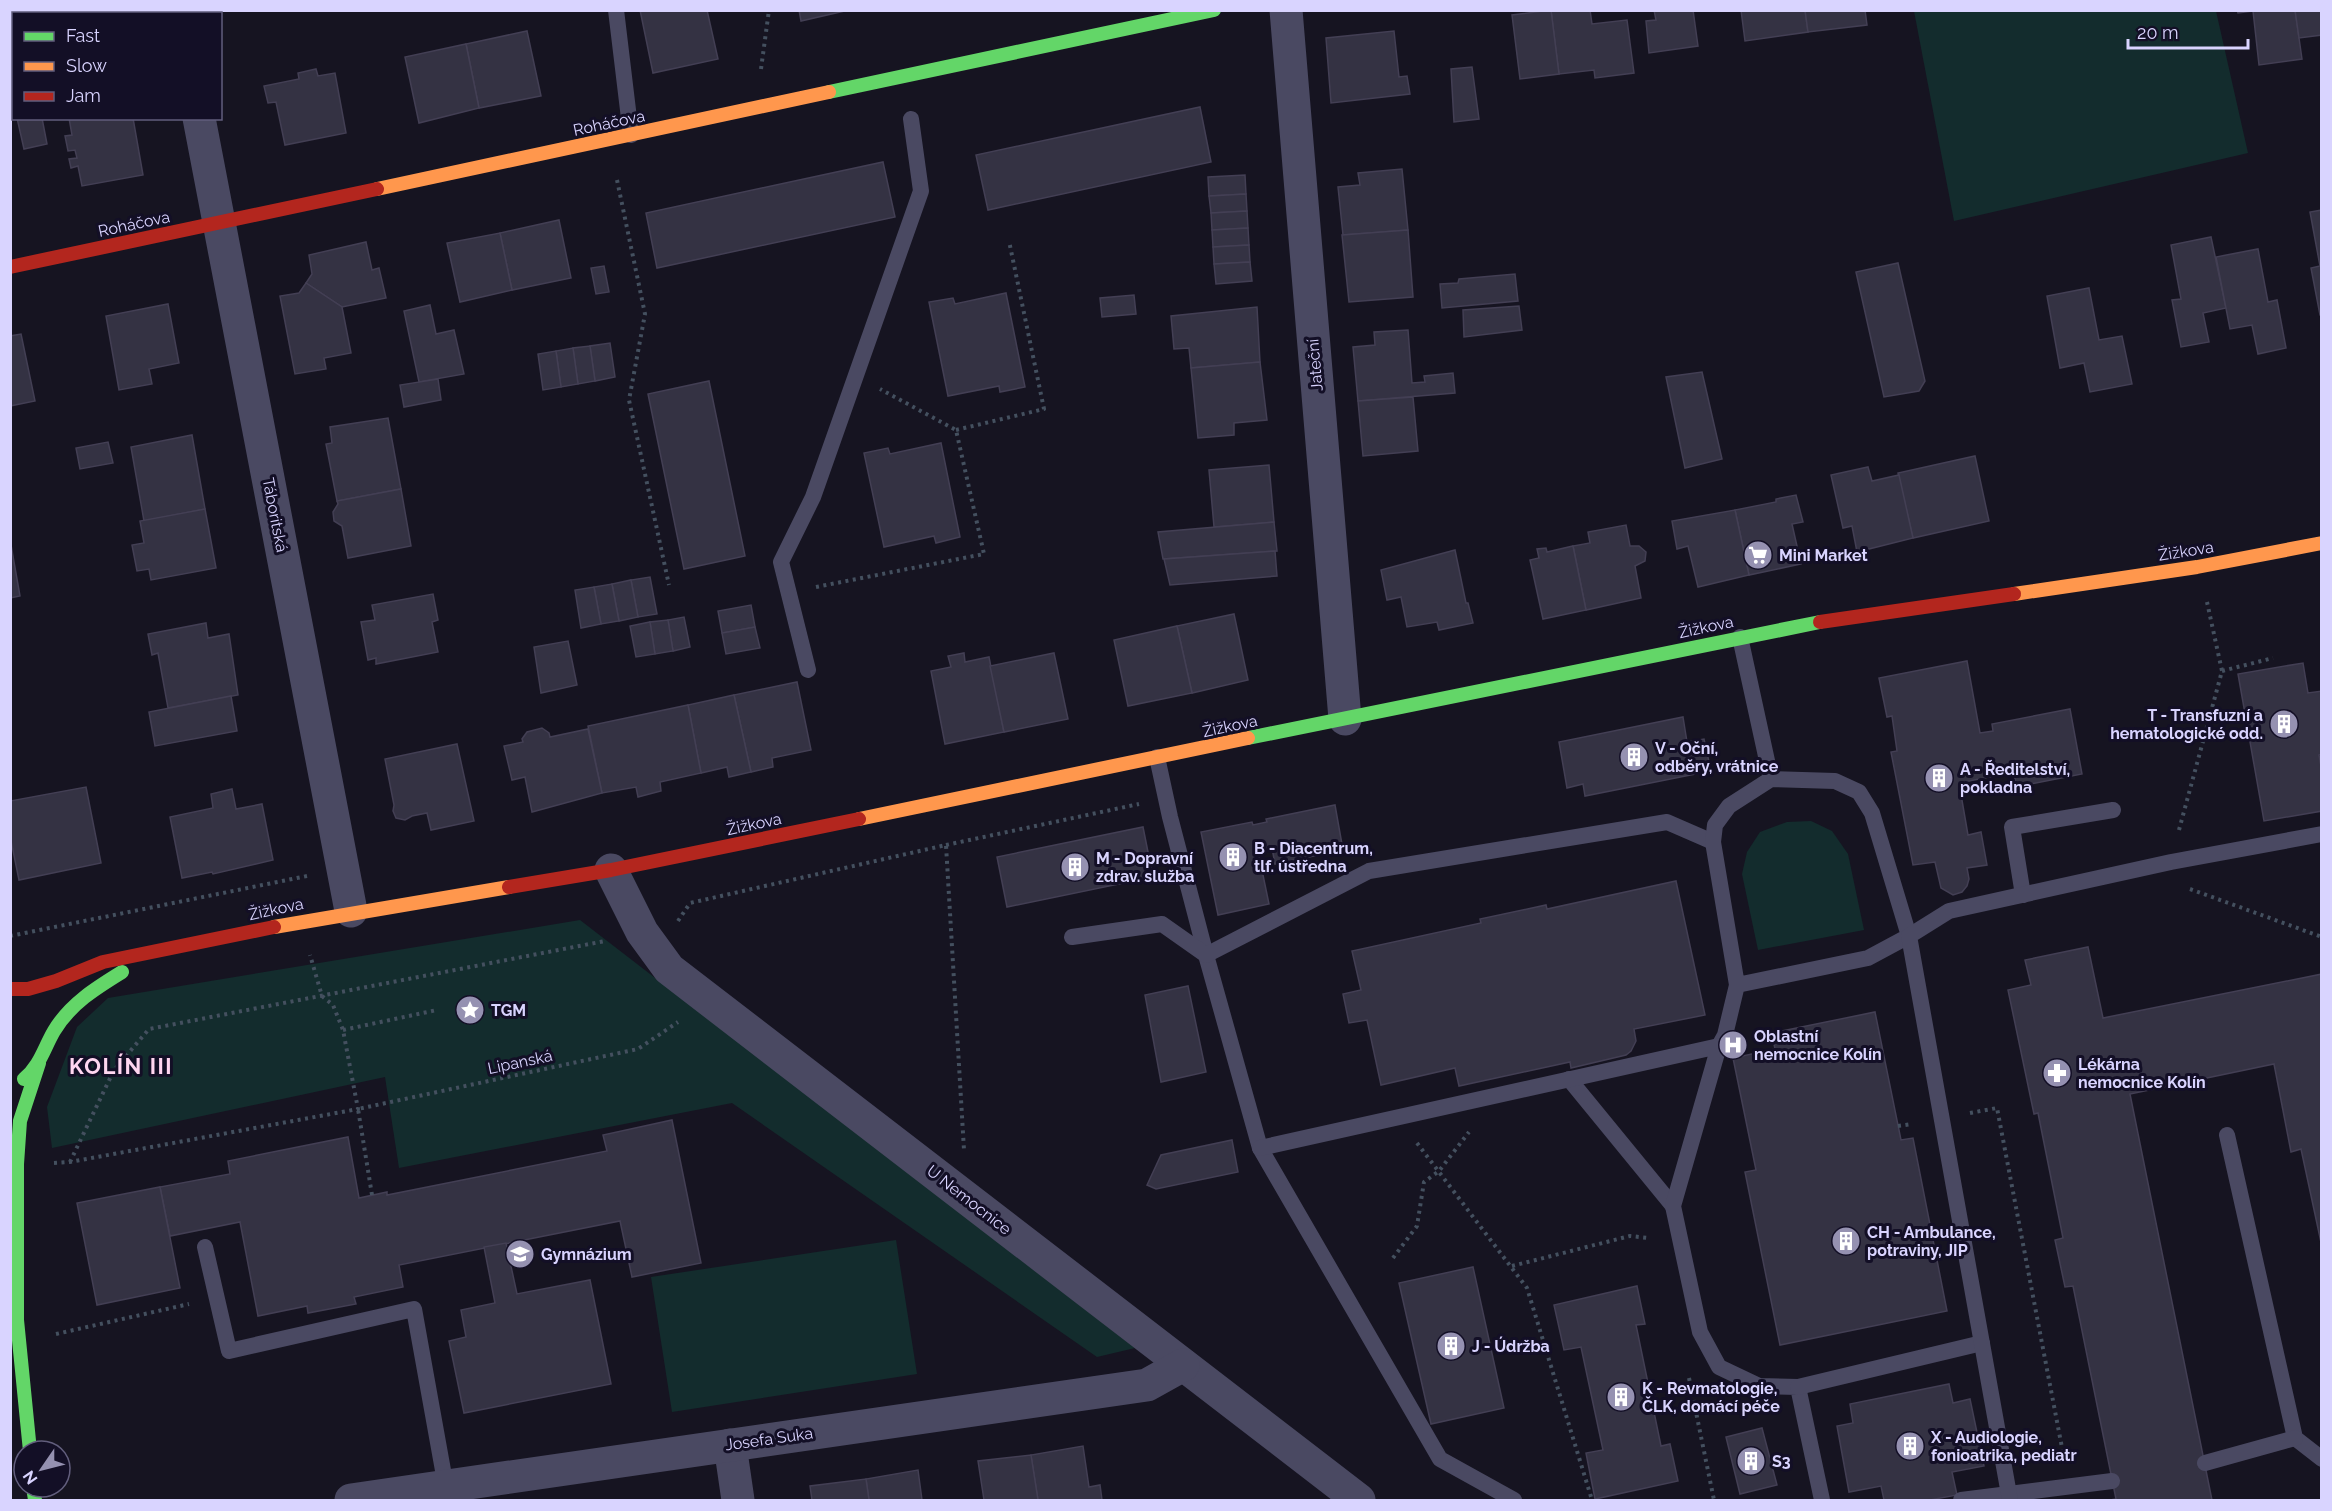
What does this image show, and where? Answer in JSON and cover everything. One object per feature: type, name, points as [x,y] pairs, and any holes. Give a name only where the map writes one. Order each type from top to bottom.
[{"type":"street","name":"Roháčova","points":[[10,267],[1215,10]]},
{"type":"street","name":"Jateční","points":[[1286,10],[1345,719]]},
{"type":"street","name":"Táboritská","points":[[199,120],[351,911]]},
{"type":"street","name":"Žižkova","points":[[10,991],[40,986],[103,962],[301,921],[611,870],[1740,637],[1858,615],[2197,567],[2322,543]]},
{"type":"street","name":"U Nemocnice","points":[[611,870],[642,932],[669,969],[1359,1500]]},
{"type":"street","name":"Žižkova","points":[[10,1086],[26,1078],[41,1059],[54,1030],[75,1002],[147,953]]},
{"type":"street","name":"Žižkova","points":[[10,991],[32,1005]]},
{"type":"street","points":[[18,1341],[16,1266],[18,1138],[25,1102],[45,1043],[42,1021]]},
{"type":"street","points":[[10,1272],[29,1439]]},
{"type":"street","points":[[10,1308],[18,1341]]},
{"type":"street","name":"Josefa Suka","points":[[351,1500],[1146,1385],[1183,1365]]},
{"type":"street","points":[[730,1445],[738,1500]]},
{"type":"lane","points":[[616,10],[631,135]]},
{"type":"lane","points":[[808,670],[781,562],[813,497],[921,191],[911,119]]},
{"type":"lane","points":[[1740,637],[1771,779]]},
{"type":"lane","points":[[1157,757],[1206,956],[1260,1148],[1440,1459],[1514,1500]]},
{"type":"lane","points":[[1673,1206],[1719,1046],[1725,1035],[1737,985],[1713,842],[1715,825],[1729,807],[1771,779],[1835,781],[1859,792],[1872,813],[1909,936],[2010,1497]]},
{"type":"lane","points":[[2023,895],[2012,827],[2113,810]]},
{"type":"lane","points":[[1206,956],[1369,871],[1667,822],[1713,842]]},
{"type":"lane","points":[[1737,985],[1868,958],[1949,911],[2171,862],[2322,834]]},
{"type":"lane","points":[[1072,937],[1162,924],[1206,956]]},
{"type":"lane","points":[[1260,1148],[1719,1046]]},
{"type":"lane","points":[[1569,1079],[1673,1206],[1700,1332],[1719,1367],[1759,1386],[1798,1387],[1982,1343]]},
{"type":"lane","points":[[2227,1135],[2295,1438],[2322,1459]]},
{"type":"lane","points":[[206,1247],[228,1351],[414,1309],[446,1487]]},
{"type":"lane","points":[[1798,1387],[1822,1500]]},
{"type":"lane","points":[[2205,1463],[2295,1438]]},
{"type":"lane","points":[[1961,1500],[2010,1497],[2032,1491],[2112,1481]]},
{"type":"path","points":[[761,70],[769,10]]},
{"type":"path","points":[[617,180],[645,314],[629,400],[669,585]]},
{"type":"path","points":[[855,376],[956,430],[1044,408],[1010,241]]},
{"type":"path","points":[[789,592],[984,554],[956,430]]},
{"type":"path","points":[[2171,862],[2222,670],[2214,630]]},
{"type":"path","points":[[2222,670],[2273,658]]},
{"type":"path","points":[[642,932],[676,924],[690,903],[946,844],[1166,798]]},
{"type":"path","points":[[946,844],[966,1198]]},
{"type":"path","points":[[2136,870],[2322,936]]},
{"type":"path","points":[[10,936],[291,879]]},
{"type":"path","points":[[301,921],[322,996],[333,1005],[343,1030],[372,1195]]},
{"type":"path","points":[[322,996],[584,947]]},
{"type":"path","name":"Lipanská","points":[[322,996],[149,1029],[114,1070],[70,1162],[357,1109],[638,1049],[679,1021]]},
{"type":"path","points":[[343,1030],[437,1010]]},
{"type":"path","points":[[1392,1258],[1417,1226],[1424,1182],[1439,1172],[1497,1095]]},
{"type":"path","points":[[1899,1126],[1997,1108],[2062,1453],[2032,1491]]},
{"type":"path","points":[[1399,1117],[1527,1288],[1592,1500]]},
{"type":"path","points":[[1512,1266],[1630,1236],[1651,1238]]},
{"type":"path","points":[[18,1341],[183,1306],[214,1290]]},
{"type":"path","points":[[1689,1375],[1714,1500]]},
{"type":"green space","points":[[1914,11],[2216,11],[2248,153],[1954,221]]},
{"type":"green space","points":[[1811,821],[1832,831],[1848,854],[1864,930],[1758,950],[1742,874],[1747,852],[1760,832],[1787,822]]},
{"type":"green space","points":[[580,920],[1135,1348],[1097,1357],[732,1103],[399,1168],[385,1077],[52,1148],[47,1107],[77,1027],[108,998]]},
{"type":"green space","points":[[896,1240],[917,1374],[672,1412],[651,1277]]},
{"type":"building","points":[[41,10],[106,10],[98,12],[41,12]]},
{"type":"building","points":[[640,10],[707,10],[718,59],[653,73]]},
{"type":"building","points":[[799,10],[849,10],[801,21]]},
{"type":"building","points":[[1551,10],[1590,10],[1592,24],[1627,20],[1634,73],[1595,78],[1594,70],[1559,74]]},
{"type":"building","points":[[1551,10],[1559,74],[1520,79],[1512,15]]},
{"type":"building","points":[[1654,10],[1693,10],[1698,46],[1649,53],[1646,21],[1656,20]]},
{"type":"building","points":[[1741,10],[1805,10],[1808,32],[1745,41]]},
{"type":"building","points":[[1805,10],[1865,10],[1867,25],[1808,32]]},
{"type":"building","points":[[2237,10],[2295,10],[2302,59],[2259,65],[2253,11],[2238,13]]},
{"type":"building","points":[[2295,10],[2322,10],[2322,35],[2299,38]]},
{"type":"building","points":[[527,31],[541,96],[479,108],[466,44]]},
{"type":"building","points":[[1394,31],[1399,77],[1407,76],[1410,94],[1331,103],[1326,38]]},
{"type":"building","points":[[466,44],[479,108],[419,123],[405,57]]},
{"type":"building","points":[[1472,67],[1479,119],[1454,122],[1451,69]]},
{"type":"building","points":[[316,69],[318,76],[335,73],[346,133],[285,145],[276,102],[268,103],[264,86],[299,79],[298,73]]},
{"type":"building","points":[[1200,107],[1211,162],[988,210],[976,155]]},
{"type":"building","points":[[17,120],[42,120],[47,144],[24,149]]},
{"type":"building","points":[[69,120],[133,120],[143,175],[82,186],[78,166],[71,168],[69,159],[77,158],[75,150],[68,151],[65,136],[72,135]]},
{"type":"building","points":[[883,162],[895,217],[657,268],[646,213]]},
{"type":"building","points":[[1402,169],[1408,230],[1343,235],[1338,187],[1360,185],[1358,173]]},
{"type":"building","points":[[1245,175],[1246,194],[1209,196],[1208,177]]},
{"type":"building","points":[[1246,194],[1247,211],[1211,213],[1209,196]]},
{"type":"building","points":[[2322,210],[2322,315],[2320,315],[2311,268],[2320,266],[2310,212]]},
{"type":"building","points":[[1247,211],[1248,228],[1212,230],[1211,213]]},
{"type":"building","points":[[559,220],[571,278],[512,290],[500,233]]},
{"type":"building","points":[[1248,228],[1249,245],[1213,247],[1212,230]]},
{"type":"building","points":[[1408,230],[1413,297],[1349,302],[1342,235]]},
{"type":"building","points":[[500,233],[512,290],[460,302],[447,243]]},
{"type":"building","points":[[2211,237],[2226,308],[2203,313],[2209,342],[2181,347],[2172,300],[2181,299],[2171,245]]},
{"type":"building","points":[[366,242],[372,270],[379,268],[386,298],[342,307],[306,283],[312,274],[309,255]]},
{"type":"building","points":[[1249,245],[1250,262],[1214,264],[1213,247]]},
{"type":"building","points":[[2258,249],[2268,302],[2277,300],[2286,348],[2258,354],[2252,325],[2230,329],[2216,257]]},
{"type":"building","points":[[1250,262],[1252,281],[1216,284],[1214,264]]},
{"type":"building","points":[[1898,263],[1925,381],[1919,391],[1884,397],[1856,272]]},
{"type":"building","points":[[604,266],[609,292],[596,294],[591,268]]},
{"type":"building","points":[[1515,274],[1518,301],[1442,308],[1440,284],[1458,283],[1459,279]]},
{"type":"building","points":[[306,283],[342,307],[351,353],[324,358],[326,369],[295,374],[280,296],[299,293]]},
{"type":"building","points":[[2089,288],[2099,340],[2122,336],[2132,384],[2090,392],[2084,363],[2060,368],[2047,296]]},
{"type":"building","points":[[1006,293],[1025,387],[1000,392],[999,386],[948,396],[929,302],[953,298],[955,304]]},
{"type":"building","points":[[1134,295],[1136,314],[1102,317],[1100,298]]},
{"type":"building","points":[[168,304],[179,363],[149,369],[152,384],[119,390],[106,316]]},
{"type":"building","points":[[430,305],[436,334],[454,330],[464,374],[419,382],[404,311]]},
{"type":"building","points":[[1519,306],[1522,330],[1464,337],[1463,310]]},
{"type":"building","points":[[1257,307],[1260,362],[1191,368],[1189,348],[1174,349],[1171,316]]},
{"type":"building","points":[[1408,330],[1412,383],[1425,382],[1424,376],[1453,373],[1455,393],[1358,401],[1353,347],[1375,345],[1374,332]]},
{"type":"building","points":[[21,334],[35,401],[10,406],[10,336]]},
{"type":"building","points":[[610,343],[615,377],[595,381],[590,346]]},
{"type":"building","points":[[590,346],[595,381],[578,384],[573,348]]},
{"type":"building","points":[[573,348],[578,384],[561,387],[556,351]]},
{"type":"building","points":[[556,351],[561,387],[543,390],[538,354]]},
{"type":"building","points":[[1260,362],[1267,420],[1234,423],[1234,435],[1198,438],[1191,368]]},
{"type":"building","points":[[1702,372],[1722,459],[1685,468],[1666,377]]},
{"type":"building","points":[[438,379],[441,400],[404,407],[400,385]]},
{"type":"building","points":[[709,381],[745,556],[684,569],[648,394]]},
{"type":"building","points":[[1413,397],[1418,451],[1363,456],[1358,401]]},
{"type":"building","points":[[388,418],[401,489],[337,501],[326,444],[332,443],[330,427]]},
{"type":"building","points":[[192,435],[205,509],[144,521],[131,447]]},
{"type":"building","points":[[108,442],[113,463],[80,469],[76,448]]},
{"type":"building","points":[[941,443],[960,537],[936,543],[934,536],[884,547],[864,453],[888,448],[890,454]]},
{"type":"building","points":[[1975,456],[1989,521],[1913,538],[1898,473]]},
{"type":"building","points":[[1269,465],[1274,522],[1214,527],[1209,470]]},
{"type":"building","points":[[1868,467],[1872,481],[1899,475],[1913,538],[1857,552],[1852,526],[1843,528],[1831,475]]},
{"type":"building","points":[[401,489],[411,546],[348,558],[342,526],[334,521],[333,512],[338,504],[337,501]]},
{"type":"building","points":[[1796,495],[1803,522],[1792,524],[1801,564],[1749,575],[1735,510],[1776,502],[1776,499]]},
{"type":"building","points":[[205,509],[216,568],[151,580],[149,569],[137,571],[132,545],[144,543],[140,521]]},
{"type":"building","points":[[1735,510],[1749,575],[1698,587],[1688,546],[1677,549],[1672,521]]},
{"type":"building","points":[[1274,522],[1277,551],[1163,559],[1158,532]]},
{"type":"building","points":[[1626,525],[1630,546],[1639,546],[1646,552],[1645,561],[1635,566],[1641,598],[1586,610],[1573,546],[1590,543],[1588,532]]},
{"type":"building","points":[[10,545],[20,596],[10,598]]},
{"type":"building","points":[[1573,546],[1586,610],[1543,619],[1530,560],[1539,558],[1537,549],[1546,548],[1547,552]]},
{"type":"building","points":[[1455,550],[1466,603],[1468,603],[1473,623],[1439,630],[1437,622],[1407,627],[1401,597],[1387,600],[1381,570]]},
{"type":"building","points":[[1275,551],[1277,576],[1170,585],[1164,559]]},
{"type":"building","points":[[650,577],[657,614],[638,617],[631,580]]},
{"type":"building","points":[[631,580],[638,617],[619,621],[612,584]]},
{"type":"building","points":[[612,584],[619,621],[601,624],[594,587]]},
{"type":"building","points":[[594,587],[601,624],[581,628],[575,590]]},
{"type":"building","points":[[433,594],[438,620],[432,622],[438,652],[376,664],[376,658],[368,660],[361,622],[375,620],[372,605]]},
{"type":"building","points":[[751,605],[755,627],[722,633],[718,611]]},
{"type":"building","points":[[1234,614],[1248,680],[1192,693],[1177,626]]},
{"type":"building","points":[[684,617],[690,647],[673,651],[668,620]]},
{"type":"building","points":[[668,620],[673,651],[655,654],[650,622]]},
{"type":"building","points":[[650,622],[655,654],[636,657],[630,626]]},
{"type":"building","points":[[206,623],[208,638],[229,634],[238,695],[168,708],[158,653],[152,655],[148,634]]},
{"type":"building","points":[[1177,626],[1192,693],[1128,706],[1114,640]]},
{"type":"building","points":[[755,627],[760,648],[726,654],[722,633]]},
{"type":"building","points":[[568,641],[577,685],[541,693],[534,647]]},
{"type":"building","points":[[964,653],[965,662],[989,657],[1004,732],[945,744],[931,671],[951,667],[948,656]]},
{"type":"building","points":[[1054,653],[1068,719],[1004,732],[990,666]]},
{"type":"building","name":"A - Ředitelství, pokladna","points":[[1967,661],[1980,733],[1993,731],[1992,724],[2070,709],[2082,774],[2016,787],[2014,772],[1959,783],[1968,835],[1981,832],[1987,865],[1967,868],[1969,879],[1967,886],[1962,892],[1953,895],[1941,888],[1935,862],[1913,865],[1891,752],[1897,751],[1892,716],[1887,717],[1879,678]]},
{"type":"building","name":"T - Transfuzní a hematologické odd.","points":[[2303,663],[2308,693],[2322,691],[2322,754],[2319,755],[2322,772],[2322,811],[2264,821],[2238,674]]},
{"type":"building","points":[[797,682],[811,750],[772,758],[773,767],[751,772],[734,695]]},
{"type":"building","points":[[734,695],[751,772],[729,777],[727,767],[701,773],[688,705]]},
{"type":"building","points":[[231,696],[237,731],[155,746],[149,712]]},
{"type":"building","points":[[688,705],[701,773],[660,782],[661,791],[638,797],[636,787],[602,793],[588,726]]},
{"type":"building","name":"V - Oční, odběry, vrátnice","points":[[1683,717],[1687,742],[1704,739],[1711,771],[1585,796],[1583,784],[1567,788],[1559,742]]},
{"type":"building","points":[[542,728],[549,733],[550,737],[588,729],[602,793],[532,812],[525,777],[512,780],[504,746],[523,742],[522,739],[527,732]]},
{"type":"building","points":[[457,744],[474,821],[431,830],[427,813],[405,820],[396,818],[385,759]]},
{"type":"building","points":[[86,787],[101,863],[19,880],[10,836],[10,801]]},
{"type":"building","points":[[232,789],[236,809],[262,804],[273,860],[213,874],[212,872],[182,878],[170,817],[213,808],[211,794]]},
{"type":"building","name":"B - Diacentrum, tlf. ústředna","points":[[1335,805],[1343,850],[1275,864],[1272,848],[1258,851],[1269,904],[1218,915],[1201,832],[1252,822],[1253,825],[1267,822],[1266,819]]},
{"type":"building","name":"M - Dopravní zdrav. služba","points":[[1143,827],[1153,877],[1007,907],[997,857]]},
{"type":"building","points":[[1676,881],[1705,1015],[1634,1029],[1636,1041],[1626,1055],[1571,1068],[1570,1062],[1459,1086],[1455,1068],[1381,1085],[1367,1020],[1349,1023],[1343,994],[1361,990],[1352,951],[1481,923],[1480,919],[1546,905],[1547,909]]},
{"type":"building","points":[[2088,947],[2103,1018],[2322,974],[2322,1247],[2301,1149],[2291,1152],[2274,1064],[2130,1094],[2212,1500],[2110,1500],[2116,1499],[2073,1286],[2065,1287],[2055,1240],[2063,1238],[2038,1113],[2034,1114],[2008,990],[2031,985],[2025,960]]},
{"type":"building","points":[[1188,986],[1206,1072],[1161,1082],[1145,995]]},
{"type":"building","name":"CH - Ambulance, potraviny, JIP","points":[[1875,1012],[1901,1140],[1913,1138],[1947,1311],[1780,1345],[1745,1172],[1756,1170],[1733,1058],[1775,1049],[1772,1033]]},
{"type":"building","points":[[672,1120],[701,1263],[632,1277],[620,1221],[399,1265],[403,1287],[354,1297],[356,1304],[308,1313],[307,1306],[258,1316],[240,1222],[170,1236],[160,1187],[230,1174],[228,1161],[348,1137],[359,1198],[387,1192],[387,1195],[607,1151],[603,1135]]},
{"type":"building","points":[[1232,1140],[1238,1172],[1156,1189],[1147,1185],[1161,1155]]},
{"type":"building","points":[[160,1187],[180,1288],[97,1305],[77,1203]]},
{"type":"building","points":[[506,1243],[517,1294],[590,1280],[611,1384],[464,1413],[449,1341],[466,1337],[461,1310],[495,1303],[484,1247]]},
{"type":"building","name":"J - Údržba","points":[[1473,1267],[1504,1408],[1431,1424],[1399,1283]]},
{"type":"building","name":"K - Revmatologie, ČLK, domácí péče","points":[[1637,1286],[1645,1324],[1636,1325],[1661,1446],[1670,1444],[1678,1481],[1595,1499],[1586,1453],[1603,1450],[1581,1347],[1564,1350],[1554,1305]]},
{"type":"building","name":"X - Audiologie, fonioatrika, pediatr","points":[[1949,1384],[1953,1403],[1970,1399],[1984,1466],[1952,1472],[1957,1495],[1930,1500],[1884,1500],[1881,1486],[1849,1492],[1837,1426],[1853,1423],[1850,1404]]},
{"type":"building","name":"S3","points":[[1762,1428],[1777,1485],[1740,1494],[1726,1437]]},
{"type":"building","points":[[1083,1446],[1089,1487],[1100,1485],[1102,1500],[1038,1500],[1031,1455]]},
{"type":"building","points":[[1031,1455],[1038,1500],[984,1500],[978,1461]]},
{"type":"building","points":[[918,1470],[922,1500],[869,1500],[866,1479]]},
{"type":"building","points":[[866,1479],[869,1500],[812,1500],[810,1486]]},
{"type":"traffic: fast","points":[[829,92],[1214,10]]},
{"type":"traffic: fast","points":[[1248,738],[1820,622]]},
{"type":"traffic: fast","points":[[24,1079],[38,1063],[60,1021],[93,991],[122,972]]},
{"type":"traffic: fast","points":[[29,1439],[17,1320],[17,1164],[20,1121],[39,1063]]},
{"type":"traffic: slow","points":[[377,189],[829,92]]},
{"type":"traffic: slow","points":[[2014,594],[2197,567],[2322,543]]},
{"type":"traffic: slow","points":[[859,819],[1248,738]]},
{"type":"traffic: slow","points":[[274,927],[509,887]]},
{"type":"traffic: jam","points":[[10,267],[377,189]]},
{"type":"traffic: jam","points":[[1820,622],[2014,594]]},
{"type":"traffic: jam","points":[[509,887],[611,870],[859,819]]},
{"type":"traffic: jam","points":[[10,989],[28,989],[56,981],[103,962],[274,927]]},
{"type":"place","name":"Mini Market","points":[[1758,555]]},
{"type":"place","name":"T - Transfuzní a hematologické odd.","points":[[2284,724]]},
{"type":"place","name":"V - Oční, odběry, vrátnice","points":[[1634,757]]},
{"type":"place","name":"A - Ředitelství, pokladna","points":[[1939,778]]},
{"type":"place","name":"B - Diacentrum, tlf. ústředna","points":[[1233,857]]},
{"type":"place","name":"M - Dopravní zdrav. služba","points":[[1075,867]]},
{"type":"place","name":"TGM","points":[[470,1010]]},
{"type":"place","name":"Oblastní nemocnice Kolín","points":[[1733,1045]]},
{"type":"place","name":"Lékárna nemocnice Kolín","points":[[2057,1073]]},
{"type":"place","name":"CH - Ambulance, potraviny, JIP","points":[[1846,1241]]},
{"type":"place","name":"Gymnázium","points":[[520,1254]]},
{"type":"place","name":"J - Údržba","points":[[1451,1346]]},
{"type":"place","name":"K - Revmatologie, ČLK, domácí péče","points":[[1621,1397]]},
{"type":"place","name":"X - Audiologie, fonioatrika, pediatr","points":[[1910,1446]]},
{"type":"place","name":"S3","points":[[1751,1461]]},
{"type":"district","name":"KOLÍN III","points":[[121,1066]]}]
